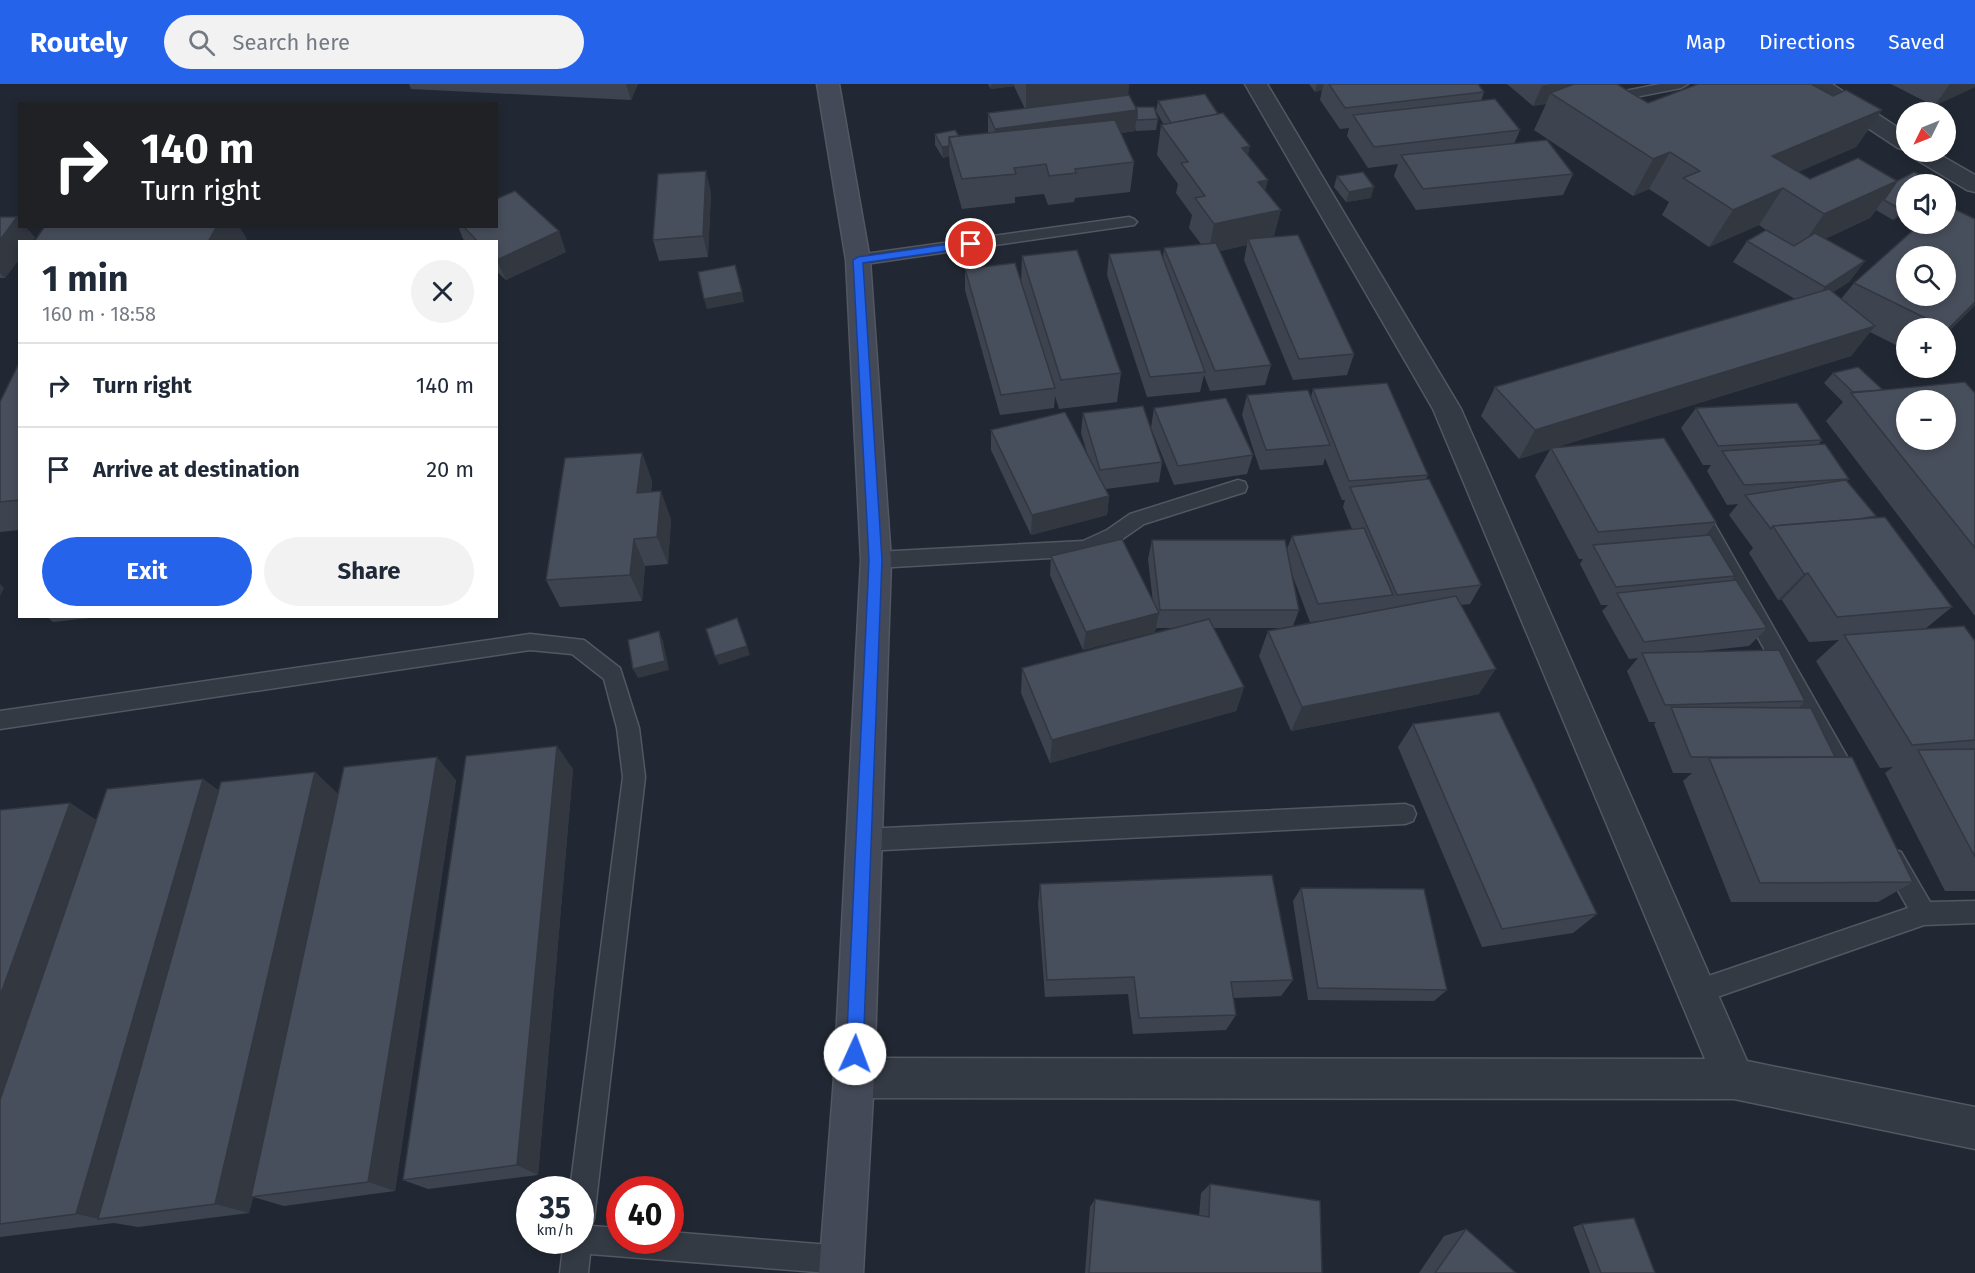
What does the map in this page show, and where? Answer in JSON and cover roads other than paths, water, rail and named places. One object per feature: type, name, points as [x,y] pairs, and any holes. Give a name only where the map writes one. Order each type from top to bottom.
[{"type":"street","points":[[828,84],[858,260],[876,560],[854,1078],[841,1267]]},
{"type":"street","points":[[1256,84],[1447,409],[1734,1079]]},
{"type":"street","points":[[1817,84],[1896,136]]},
{"type":"street","points":[[1937,162],[1975,185]]},
{"type":"street","points":[[854,1078],[1734,1079],[1975,1128]]},
{"type":"lane","points":[[1598,101],[1681,84]]},
{"type":"lane","points":[[858,260],[1129,222]]},
{"type":"lane","points":[[876,560],[1085,548],[1114,535],[1137,519],[1238,487]]},
{"type":"lane","points":[[1684,488],[1859,800]]},
{"type":"lane","points":[[0,720],[530,642],[577,646],[613,674],[628,728],[633,777],[585,1176]]},
{"type":"lane","points":[[863,840],[1405,814]]},
{"type":"lane","points":[[1883,842],[1923,914]]},
{"type":"lane","points":[[1697,992],[1923,914],[1975,912]]},
{"type":"lane","points":[[594,1242],[841,1267]]},
{"type":"lane","points":[[574,1273],[577,1254]]}]
